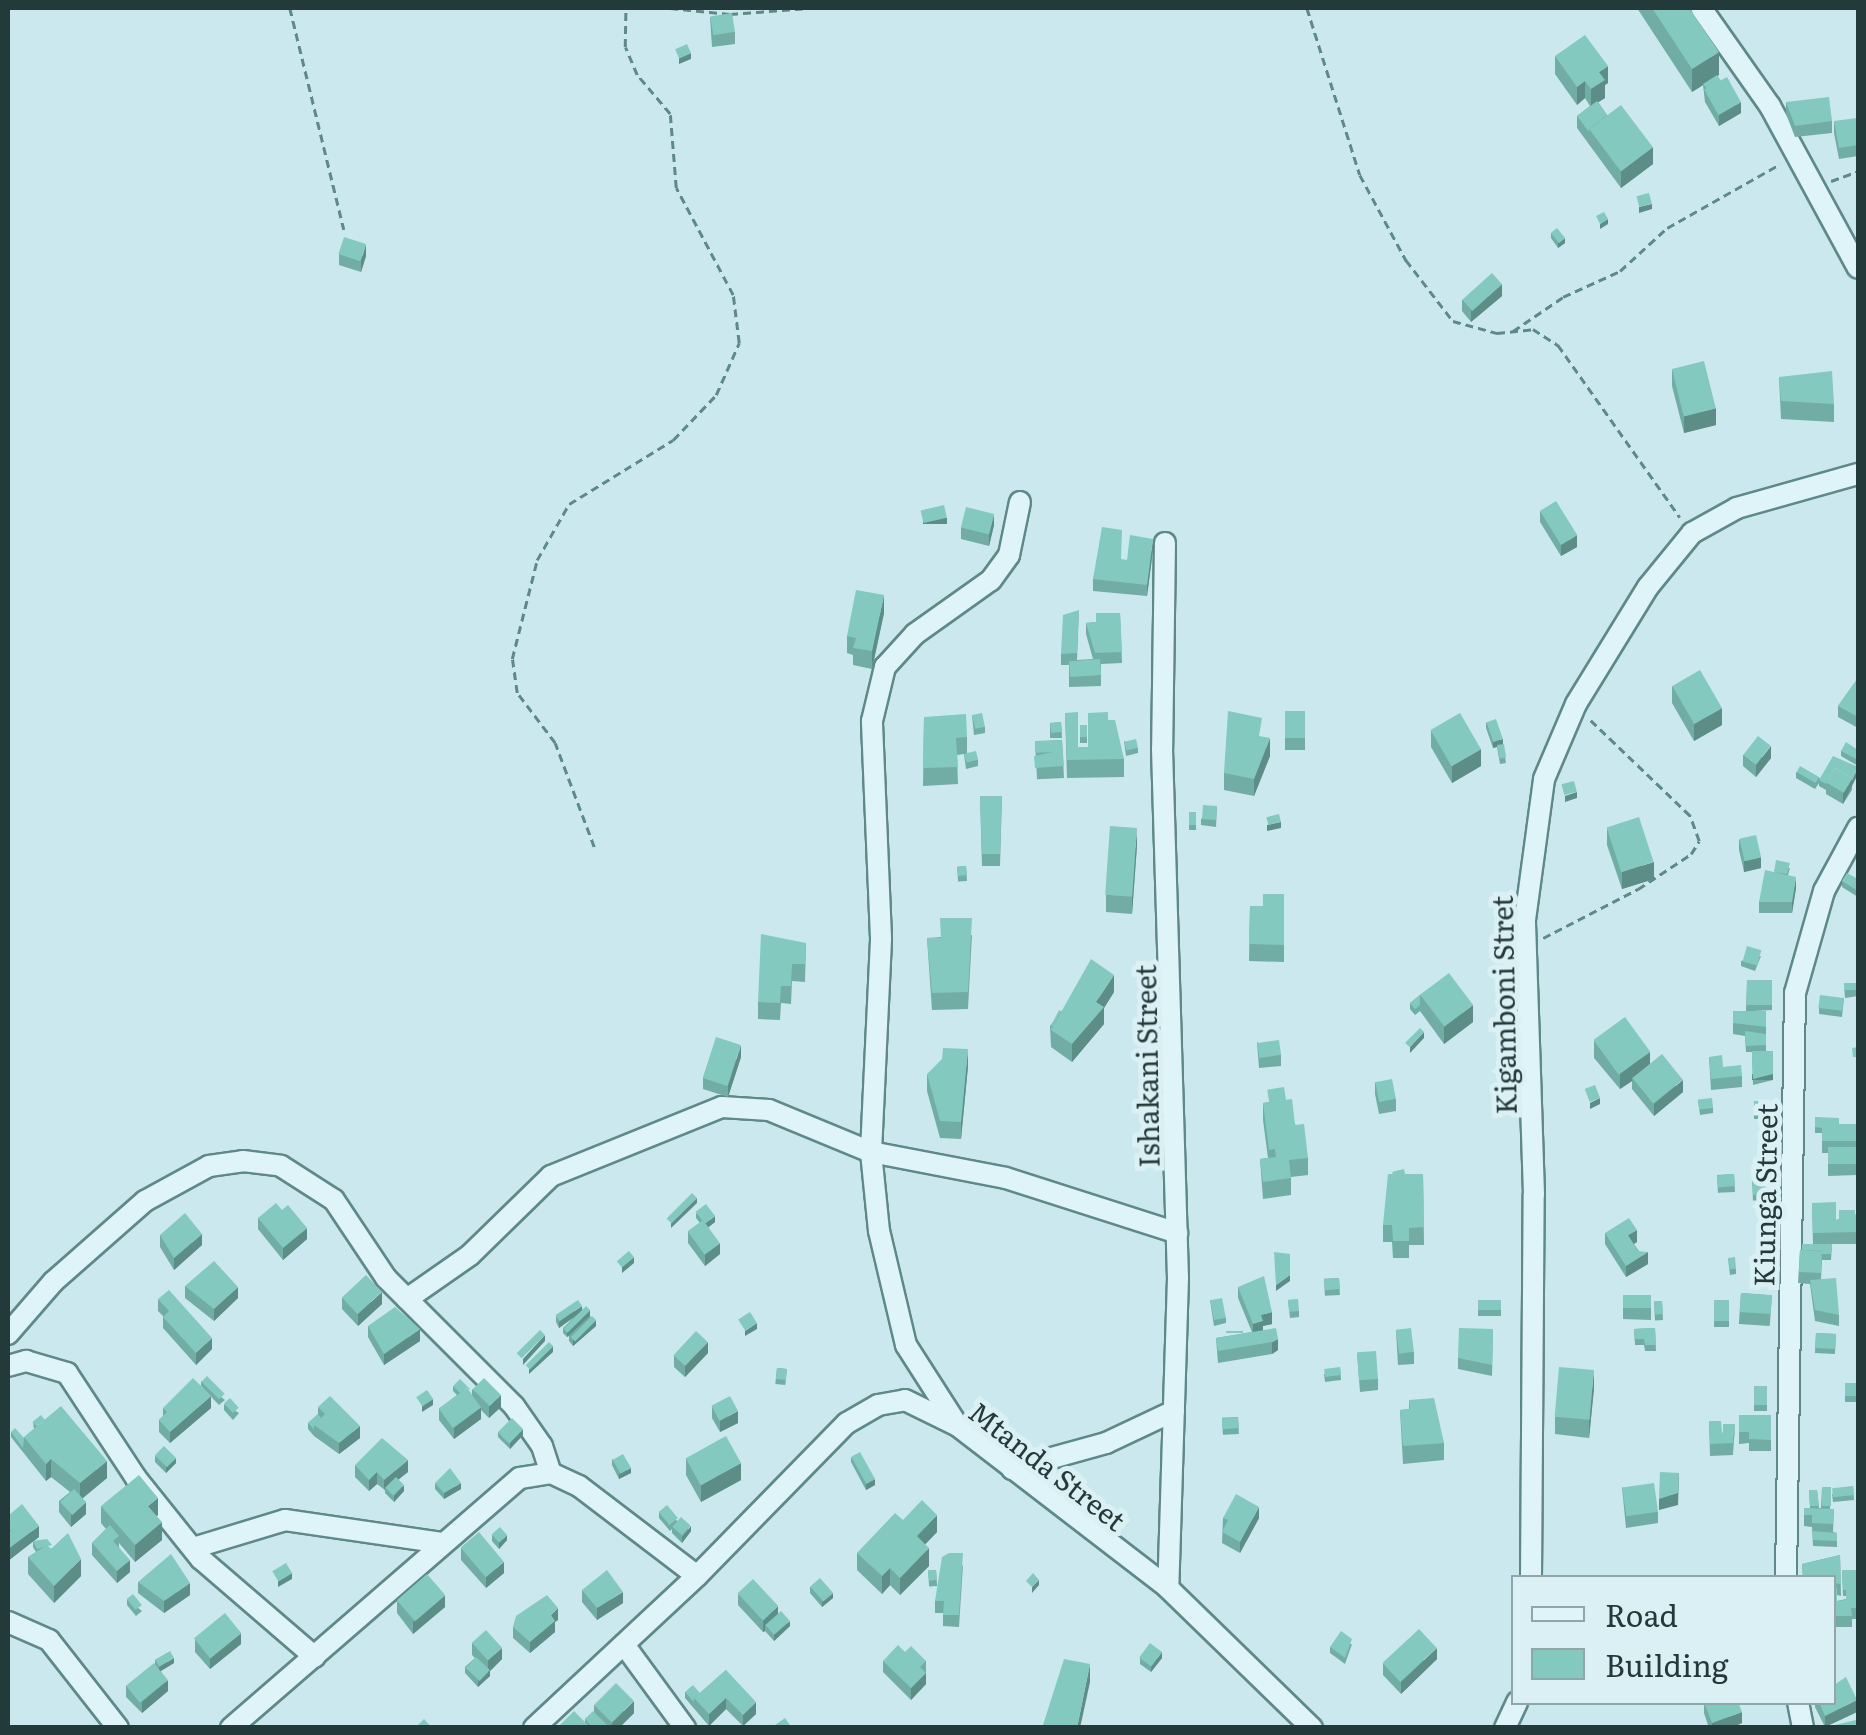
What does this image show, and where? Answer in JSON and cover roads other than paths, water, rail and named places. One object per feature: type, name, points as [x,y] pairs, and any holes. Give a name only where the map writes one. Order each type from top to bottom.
[{"type":"street","points":[[1701,8],[1816,186],[1858,268]]},
{"type":"street","name":"Kigamboni Stret","points":[[1531,1575],[1534,1194],[1526,946],[1530,865],[1544,779],[1576,704],[1648,588],[1692,533],[1737,508],[1858,474]]},
{"type":"street","points":[[958,1426],[896,1319],[871,1152],[881,938],[871,762],[876,686],[915,634],[991,580],[1009,555],[1020,502]]},
{"type":"street","name":"Ishakani Street","points":[[1165,543],[1162,749],[1177,1234],[1168,1588]]},
{"type":"street","name":"Kiunga Street","points":[[1786,1575],[1795,992],[1824,891],[1858,828]]},
{"type":"street","points":[[406,1300],[470,1255],[551,1176],[722,1107],[804,1120],[871,1152],[1006,1178],[1177,1234]]},
{"type":"street","points":[[8,1334],[53,1282],[145,1201],[208,1166],[243,1160],[281,1166],[334,1200],[406,1300],[514,1406],[542,1446],[551,1473]]},
{"type":"street","points":[[8,1366],[26,1361],[67,1373],[136,1478],[193,1548],[245,1602],[316,1657]]},
{"type":"street","name":"Mtanda Street","points":[[534,1728],[697,1576],[801,1466],[878,1405],[905,1400],[958,1426],[1168,1588],[1312,1728]]},
{"type":"street","points":[[1012,1469],[1106,1443],[1174,1411]]},
{"type":"street","points":[[231,1728],[520,1478],[551,1473],[608,1505],[697,1576]]},
{"type":"street","points":[[193,1548],[285,1520],[443,1543]]},
{"type":"street","points":[[8,1622],[50,1640],[118,1728]]},
{"type":"street","points":[[625,1646],[685,1728]]},
{"type":"street","points":[[1505,1728],[1516,1705]]}]
